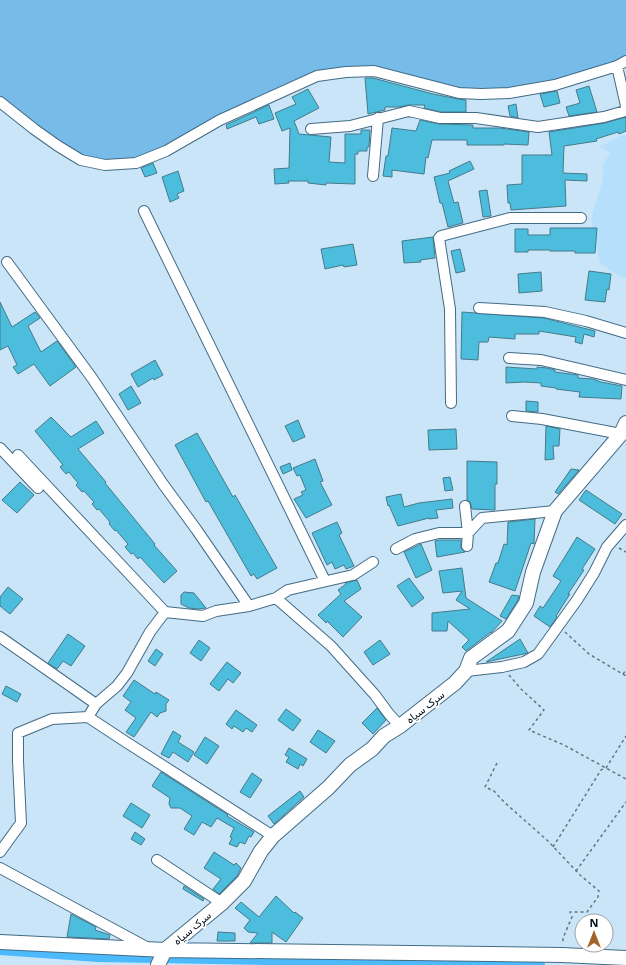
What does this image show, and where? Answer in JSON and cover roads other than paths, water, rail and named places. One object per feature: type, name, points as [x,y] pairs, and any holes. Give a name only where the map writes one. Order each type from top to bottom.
[{"type":"street","points":[[0,102],[34,129],[81,160],[105,165],[136,162],[166,151],[220,120],[317,76],[346,72],[374,71],[459,93],[509,93],[555,85],[621,64],[626,106],[624,111],[604,117],[538,127],[476,118],[440,118],[409,111],[350,126],[311,129]]},
{"type":"street","points":[[373,176],[378,118]]},
{"type":"street","points":[[144,211],[325,582]]},
{"type":"street","points":[[450,403],[450,309],[439,238],[441,236],[510,218],[581,218]]},
{"type":"street","points":[[6,262],[92,378],[163,484],[249,606]]},
{"type":"street","points":[[478,308],[545,312],[586,321],[626,333]]},
{"type":"street","points":[[509,358],[553,362],[626,380]]},
{"type":"street","points":[[512,416],[623,428]]},
{"type":"street","name":"سرک سیاه","points":[[160,956],[222,903],[244,880],[261,851],[273,836],[328,788],[350,766],[372,749],[384,736],[400,726],[455,683],[466,670],[471,658],[508,632],[526,603],[533,572],[555,511],[623,428]]},
{"type":"street","points":[[0,448],[38,488]]},
{"type":"street","points":[[18,455],[165,612],[203,616],[216,611],[249,606],[276,598],[288,590],[353,575],[373,562]]},
{"type":"street","points":[[465,506],[468,533],[467,546]]},
{"type":"street","points":[[396,549],[415,539],[439,533],[468,533],[482,518],[555,511]]},
{"type":"street","points":[[466,670],[502,667],[524,662],[538,654],[577,600],[594,573],[607,547],[626,525]]},
{"type":"street","points":[[276,598],[331,646],[375,695],[400,726]]},
{"type":"street","points":[[88,717],[96,704],[120,682],[127,673],[150,632],[165,612]]},
{"type":"street","points":[[0,637],[96,704]]},
{"type":"street","points":[[0,852],[21,823],[18,733],[52,719],[88,717],[132,747],[273,836]]},
{"type":"street","points":[[157,860],[222,903]]},
{"type":"street","points":[[0,868],[160,956]]},
{"type":"street","points":[[0,942],[160,956],[559,959],[626,958]]},
{"type":"waterway","points":[[0,950],[98,957],[540,965]]}]
